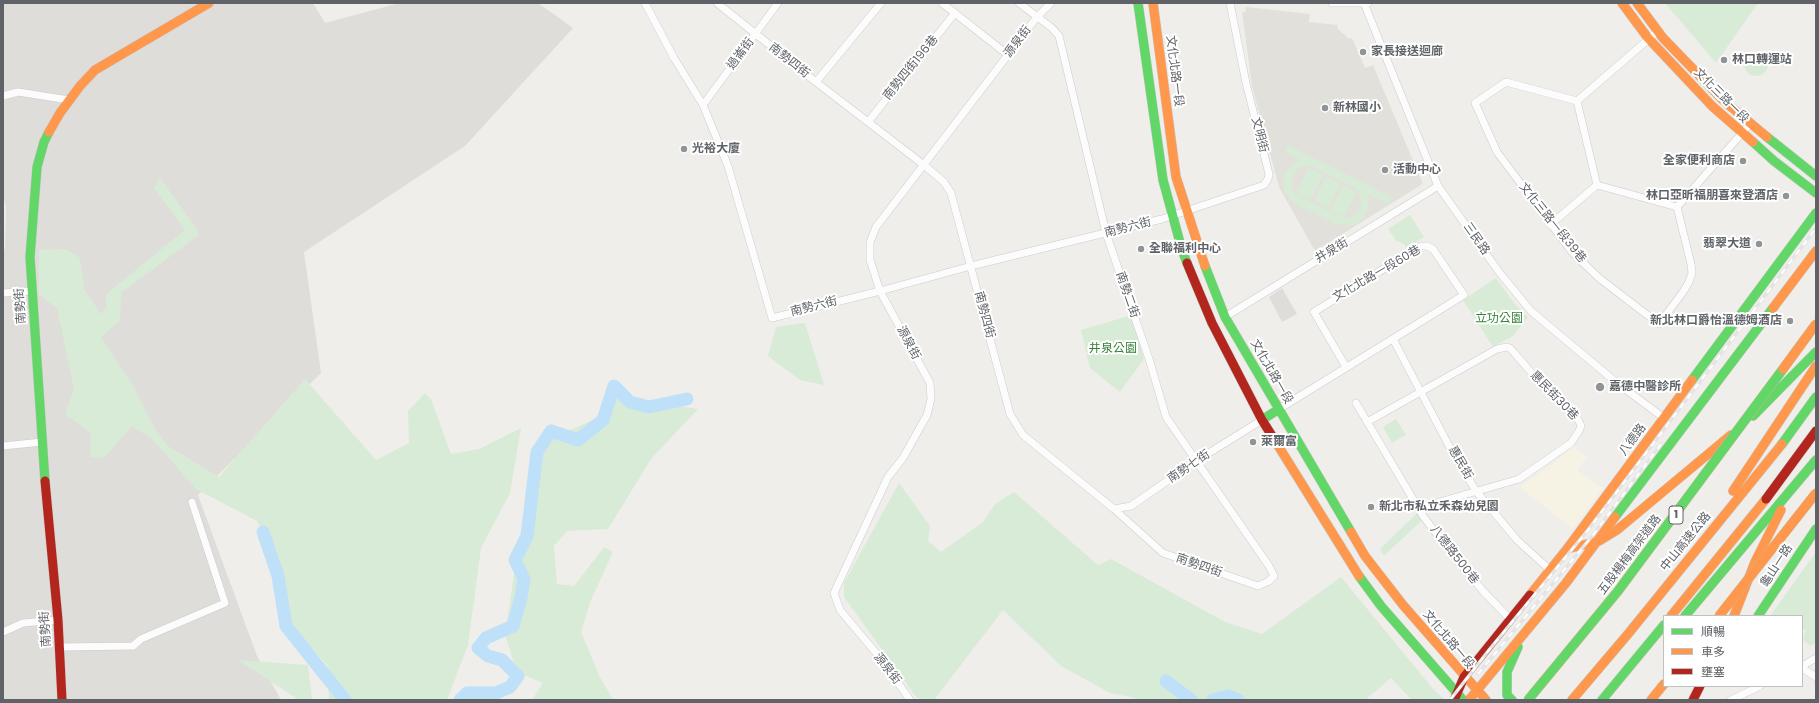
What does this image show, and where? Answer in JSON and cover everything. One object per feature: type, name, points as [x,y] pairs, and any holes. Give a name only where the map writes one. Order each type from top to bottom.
[{"type":"main road","name":"南勢街","points":[[63,700],[58,620],[42,442],[30,257],[36,167],[44,142],[69,100],[95,70],[208,3]]},
{"type":"main road","points":[[1138,3],[1158,152],[1172,216],[1182,250],[1212,323],[1262,420],[1351,565],[1381,606],[1458,698]]},
{"type":"main road","name":"文化北路一段","points":[[1153,3],[1175,170],[1198,249],[1225,317],[1316,475],[1365,556],[1403,605],[1464,677],[1486,700]]},
{"type":"main road","name":"文化三路一段","points":[[1622,3],[1648,38],[1712,106],[1774,161],[1816,193]]},
{"type":"main road","name":"文化三路一段","points":[[1637,3],[1658,31],[1724,101],[1750,124],[1816,176]]},
{"type":"main road","name":"八德路","points":[[1458,698],[1464,677],[1550,570],[1816,213]]},
{"type":"main road","points":[[1469,700],[1599,541],[1816,251]]},
{"type":"main road","name":"五股楊梅高架道路","points":[[1528,700],[1618,591],[1816,324]]},
{"type":"main road","points":[[1566,548],[1599,541],[1617,530],[1643,510],[1662,492],[1754,416],[1816,352]]},
{"type":"main road","points":[[1628,634],[1737,485],[1816,366]]},
{"type":"main road","name":"中山高速公路","points":[[1572,700],[1628,634],[1791,432],[1816,397]]},
{"type":"main road","points":[[1262,420],[1279,409]]},
{"type":"main road","points":[[1672,615],[1773,490],[1816,431]]},
{"type":"main road","points":[[1686,615],[1816,460]]},
{"type":"main road","points":[[1734,615],[1755,562],[1792,488]]},
{"type":"main road","points":[[1720,615],[1816,493]]},
{"type":"main road","name":"龜山一路","points":[[1759,615],[1816,529]]},
{"type":"main road","points":[[1603,698],[1663,626]]},
{"type":"main road","points":[[1512,700],[1507,695],[1506,672],[1523,634]]},
{"type":"main road","points":[[1603,698],[1626,684],[1659,646]]},
{"type":"main road","points":[[1651,700],[1663,685]]},
{"type":"main road","points":[[1693,700],[1700,687]]},
{"type":"main road","points":[[1697,700],[1707,687]]},
{"type":"street","name":"南勢六街","points":[[645,3],[674,58],[703,105],[728,166],[772,318],[1186,212]]},
{"type":"street","name":"南勢四街","points":[[716,3],[924,165],[944,182],[952,193],[1010,414],[1023,435],[1114,509],[1163,553],[1258,586],[1269,581],[1274,576]]},
{"type":"street","name":"過崙街","points":[[703,105],[756,35],[778,3]]},
{"type":"street","points":[[816,82],[881,3]]},
{"type":"street","points":[[942,3],[1008,55]]},
{"type":"street","name":"南勢二街","points":[[1019,3],[1059,36],[1106,233],[1150,362],[1166,417],[1274,576]]},
{"type":"street","name":"源泉街","points":[[910,700],[882,660],[840,610],[834,593],[888,477],[903,458],[927,415],[931,399],[930,383],[880,291],[870,260],[870,242],[876,227],[1037,17],[1051,3]]},
{"type":"street","name":"文明街","points":[[1186,212],[1258,188],[1264,185],[1268,179],[1246,83],[1230,3]]},
{"type":"street","points":[[1332,3],[1368,3]]},
{"type":"street","name":"三民路","points":[[1364,3],[1438,186],[1500,272],[1531,311],[1617,383],[1664,418]]},
{"type":"street","name":"南勢四街196巷","points":[[868,122],[955,13]]},
{"type":"street","points":[[1597,184],[1577,101],[1648,38],[1658,31]]},
{"type":"street","name":"文化三路一段39巷","points":[[1577,101],[1506,82],[1475,103],[1497,152],[1550,225],[1572,252],[1599,278],[1660,324],[1683,292],[1692,273],[1677,207]]},
{"type":"street","points":[[3,96],[18,92],[69,100]]},
{"type":"street","points":[[1597,184],[1677,207],[1750,124]]},
{"type":"street","points":[[1550,225],[1597,184]]},
{"type":"street","name":"井泉街","points":[[1225,317],[1438,186]]},
{"type":"street","name":"文化北路一段60巷","points":[[1279,409],[1464,295],[1436,253],[1427,246],[1421,246],[1314,312],[1346,367]]},
{"type":"street","points":[[3,293],[32,292]]},
{"type":"street","name":"惠民街","points":[[1393,339],[1448,444],[1476,491],[1517,540],[1550,570]]},
{"type":"street","name":"惠民街30巷","points":[[1367,422],[1422,393],[1497,348],[1507,347],[1510,348],[1543,386],[1579,421],[1581,426],[1576,438],[1554,457],[1519,479],[1419,508]]},
{"type":"street","name":"八德路500巷","points":[[1356,404],[1419,508],[1455,558],[1483,591],[1510,619]]},
{"type":"street","name":"南勢七街","points":[[1114,509],[1131,506],[1196,461],[1262,420]]},
{"type":"street","points":[[3,446],[42,442]]},
{"type":"street","points":[[60,647],[133,646],[141,639],[224,603],[192,502]]},
{"type":"street","points":[[3,632],[23,623],[58,620]]},
{"type":"street","points":[[1803,666],[1816,658]]},
{"type":"street","points":[[1803,668],[1816,678]]},
{"type":"street","points":[[1731,700],[1758,687]]},
{"type":"shaded area","points":[[3,3],[313,3],[325,23],[400,3],[538,3],[573,28],[465,146],[304,252],[321,373],[198,495],[257,656],[281,700],[3,700],[3,249],[5,249],[6,206],[3,196]]},
{"type":"shaded area","name":"新林國小","points":[[1246,7],[1310,14],[1309,22],[1337,25],[1338,29],[1349,39],[1352,38],[1365,68],[1373,65],[1422,182],[1421,185],[1315,251],[1279,187],[1252,86],[1242,12],[1245,12]]},
{"type":"shaded area","points":[[1282,288],[1297,314],[1282,322],[1269,297]]},
{"type":"shaded area","points":[[1573,446],[1587,457],[1577,470],[1603,488],[1573,528],[1519,487],[1558,460]]},
{"type":"green space","points":[[1665,3],[1758,3],[1716,63]]},
{"type":"green space","points":[[1756,52],[1764,56],[1768,64],[1764,72],[1756,76],[1748,72],[1744,64],[1748,56]]},
{"type":"green space","points":[[1288,145],[1392,197],[1388,204],[1368,194],[1368,210],[1364,217],[1350,226],[1335,224],[1295,204],[1285,193],[1283,185],[1284,176],[1294,163],[1301,160],[1285,152]],"holes":[[[1310,165],[1357,189],[1362,200],[1359,211],[1349,218],[1343,218],[1295,194],[1292,189],[1292,177],[1299,168]]]},
{"type":"green space","points":[[1309,168],[1323,175],[1310,200],[1296,193]]},
{"type":"green space","points":[[1326,177],[1340,184],[1328,208],[1314,201]]},
{"type":"green space","points":[[160,178],[195,226],[199,235],[121,293],[120,321],[101,337],[131,382],[155,429],[168,446],[219,477],[305,379],[376,460],[409,443],[408,411],[425,393],[431,399],[451,454],[479,449],[521,428],[510,493],[481,548],[468,645],[447,700],[329,700],[327,665],[289,624],[276,555],[257,521],[196,489],[153,440],[132,426],[104,458],[90,457],[91,433],[65,414],[74,389],[57,308],[39,295],[39,250],[66,249],[80,258],[84,289],[101,314],[106,307],[106,294],[185,230],[154,188]]},
{"type":"green space","points":[[1343,185],[1357,192],[1344,217],[1330,210]]},
{"type":"green space","points":[[1410,215],[1424,237],[1407,248],[1404,244],[1398,241],[1397,242],[1388,229]]},
{"type":"green space","name":"立功公園","points":[[1496,278],[1514,303],[1528,317],[1513,336],[1493,347],[1463,300]]},
{"type":"green space","name":"井泉公園","points":[[1132,315],[1144,359],[1120,392],[1090,368],[1081,330]]},
{"type":"green space","points":[[805,323],[824,385],[800,380],[768,356],[776,327]]},
{"type":"green space","points":[[608,399],[632,399],[698,409],[651,459],[608,529],[567,531],[554,546],[557,584],[574,586],[604,547],[613,552],[591,600],[581,632],[600,677],[613,700],[532,700],[543,683],[517,672],[505,635],[518,548],[534,465],[554,437],[598,418]]},
{"type":"green space","points":[[1396,419],[1406,435],[1392,443],[1383,427]]},
{"type":"green space","points":[[899,483],[930,526],[928,541],[941,552],[983,522],[995,504],[1014,492],[1098,565],[1111,559],[1225,622],[1262,634],[1341,577],[1433,689],[1445,700],[1412,700],[1391,678],[1365,700],[1139,700],[1110,693],[1061,666],[1003,610],[934,700],[917,698],[844,597],[844,583]]},
{"type":"green space","points":[[1417,513],[1422,520],[1384,556],[1380,549]]},
{"type":"green space","points":[[1816,552],[1816,642],[1811,646],[1803,640],[1806,630],[1803,628],[1803,615],[1771,615]]},
{"type":"green space","points":[[238,660],[308,665],[312,700],[299,700]]},
{"type":"waterway","points":[[460,700],[467,693],[496,693],[510,687],[518,676],[502,660],[488,656],[478,648],[486,638],[513,626],[521,598],[524,579],[515,560],[527,536],[537,452],[551,431],[578,440],[603,420],[614,386],[630,402],[649,407],[687,399]]},
{"type":"waterway","points":[[263,532],[278,576],[286,626],[345,700]]},
{"type":"waterway","points":[[1166,681],[1191,700]]},
{"type":"waterway","points":[[1213,700],[1228,696],[1238,700]]},
{"type":"railway","points":[[1450,700],[1489,650],[1588,530],[1816,228]]},
{"type":"railway","points":[[1478,674],[1593,535],[1661,444]]},
{"type":"traffic: fast","points":[[1138,3],[1163,180],[1187,263]]},
{"type":"traffic: fast","points":[[45,481],[30,257],[37,167],[44,142],[49,132]]},
{"type":"traffic: fast","points":[[1767,137],[1816,176]]},
{"type":"traffic: fast","points":[[1753,142],[1774,161],[1816,193]]},
{"type":"traffic: fast","points":[[1692,380],[1816,213]]},
{"type":"traffic: fast","points":[[1205,266],[1225,317],[1351,532]]},
{"type":"traffic: fast","points":[[1615,517],[1773,308]]},
{"type":"traffic: fast","points":[[1753,416],[1816,352]]},
{"type":"traffic: fast","points":[[1528,700],[1618,591],[1783,369]]},
{"type":"traffic: fast","points":[[1782,444],[1816,397]]},
{"type":"traffic: fast","points":[[1262,420],[1279,409]]},
{"type":"traffic: fast","points":[[1686,615],[1816,460]]},
{"type":"traffic: fast","points":[[1759,615],[1816,529]]},
{"type":"traffic: fast","points":[[1359,576],[1381,606],[1463,700]]},
{"type":"traffic: fast","points":[[1602,700],[1663,626]]},
{"type":"traffic: fast","points":[[1512,700],[1507,695],[1507,672],[1518,647]]},
{"type":"traffic: slow","points":[[49,132],[60,113],[80,86],[95,70],[209,3]]},
{"type":"traffic: slow","points":[[1153,3],[1176,177],[1205,266]]},
{"type":"traffic: slow","points":[[1622,3],[1648,38],[1712,106],[1753,142]]},
{"type":"traffic: slow","points":[[1637,3],[1663,38],[1724,101],[1767,137]]},
{"type":"traffic: slow","points":[[1773,308],[1816,251]]},
{"type":"traffic: slow","points":[[1783,369],[1816,324]]},
{"type":"traffic: slow","points":[[1733,491],[1816,366]]},
{"type":"traffic: slow","points":[[1530,595],[1567,549],[1692,380]]},
{"type":"traffic: slow","points":[[1567,549],[1599,541],[1617,530],[1731,435]]},
{"type":"traffic: slow","points":[[1274,439],[1359,576]]},
{"type":"traffic: slow","points":[[1572,700],[1628,634],[1782,444]]},
{"type":"traffic: slow","points":[[1720,615],[1816,493]]},
{"type":"traffic: slow","points":[[1672,615],[1766,499]]},
{"type":"traffic: slow","points":[[1734,615],[1755,562],[1781,510]]},
{"type":"traffic: slow","points":[[1469,700],[1566,583],[1615,517]]},
{"type":"traffic: slow","points":[[1351,532],[1365,556],[1403,605],[1486,700]]},
{"type":"traffic: slow","points":[[1651,700],[1663,685]]},
{"type":"traffic: jam","points":[[1187,263],[1212,323],[1262,420],[1274,439]]},
{"type":"traffic: jam","points":[[1766,499],[1816,431]]},
{"type":"traffic: jam","points":[[45,481],[58,620],[62,700]]},
{"type":"traffic: jam","points":[[1455,698],[1464,677],[1530,595]]},
{"type":"traffic: jam","points":[[1693,700],[1700,687]]},
{"type":"place","name":"家長接送迴廊","points":[[1363,52]]},
{"type":"place","name":"林口轉運站","points":[[1724,60]]},
{"type":"place","name":"新林國小","points":[[1325,108]]},
{"type":"place","name":"光裕大廈","points":[[684,149]]},
{"type":"place","name":"全家便利商店","points":[[1743,161]]},
{"type":"place","name":"活動中心","points":[[1385,170]]},
{"type":"place","name":"林口亞昕福朋喜來登酒店","points":[[1786,196]]},
{"type":"place","name":"翡翠大道","points":[[1759,244]]},
{"type":"place","name":"全聯福利中心","points":[[1141,249]]},
{"type":"place","name":"新北林口爵怡溫德姆酒店","points":[[1790,321]]},
{"type":"place","name":"嘉德中醫診所","points":[[1600,387]]},
{"type":"place","name":"萊爾富","points":[[1253,442]]},
{"type":"place","name":"新北市私立禾森幼兒園","points":[[1371,507]]}]
